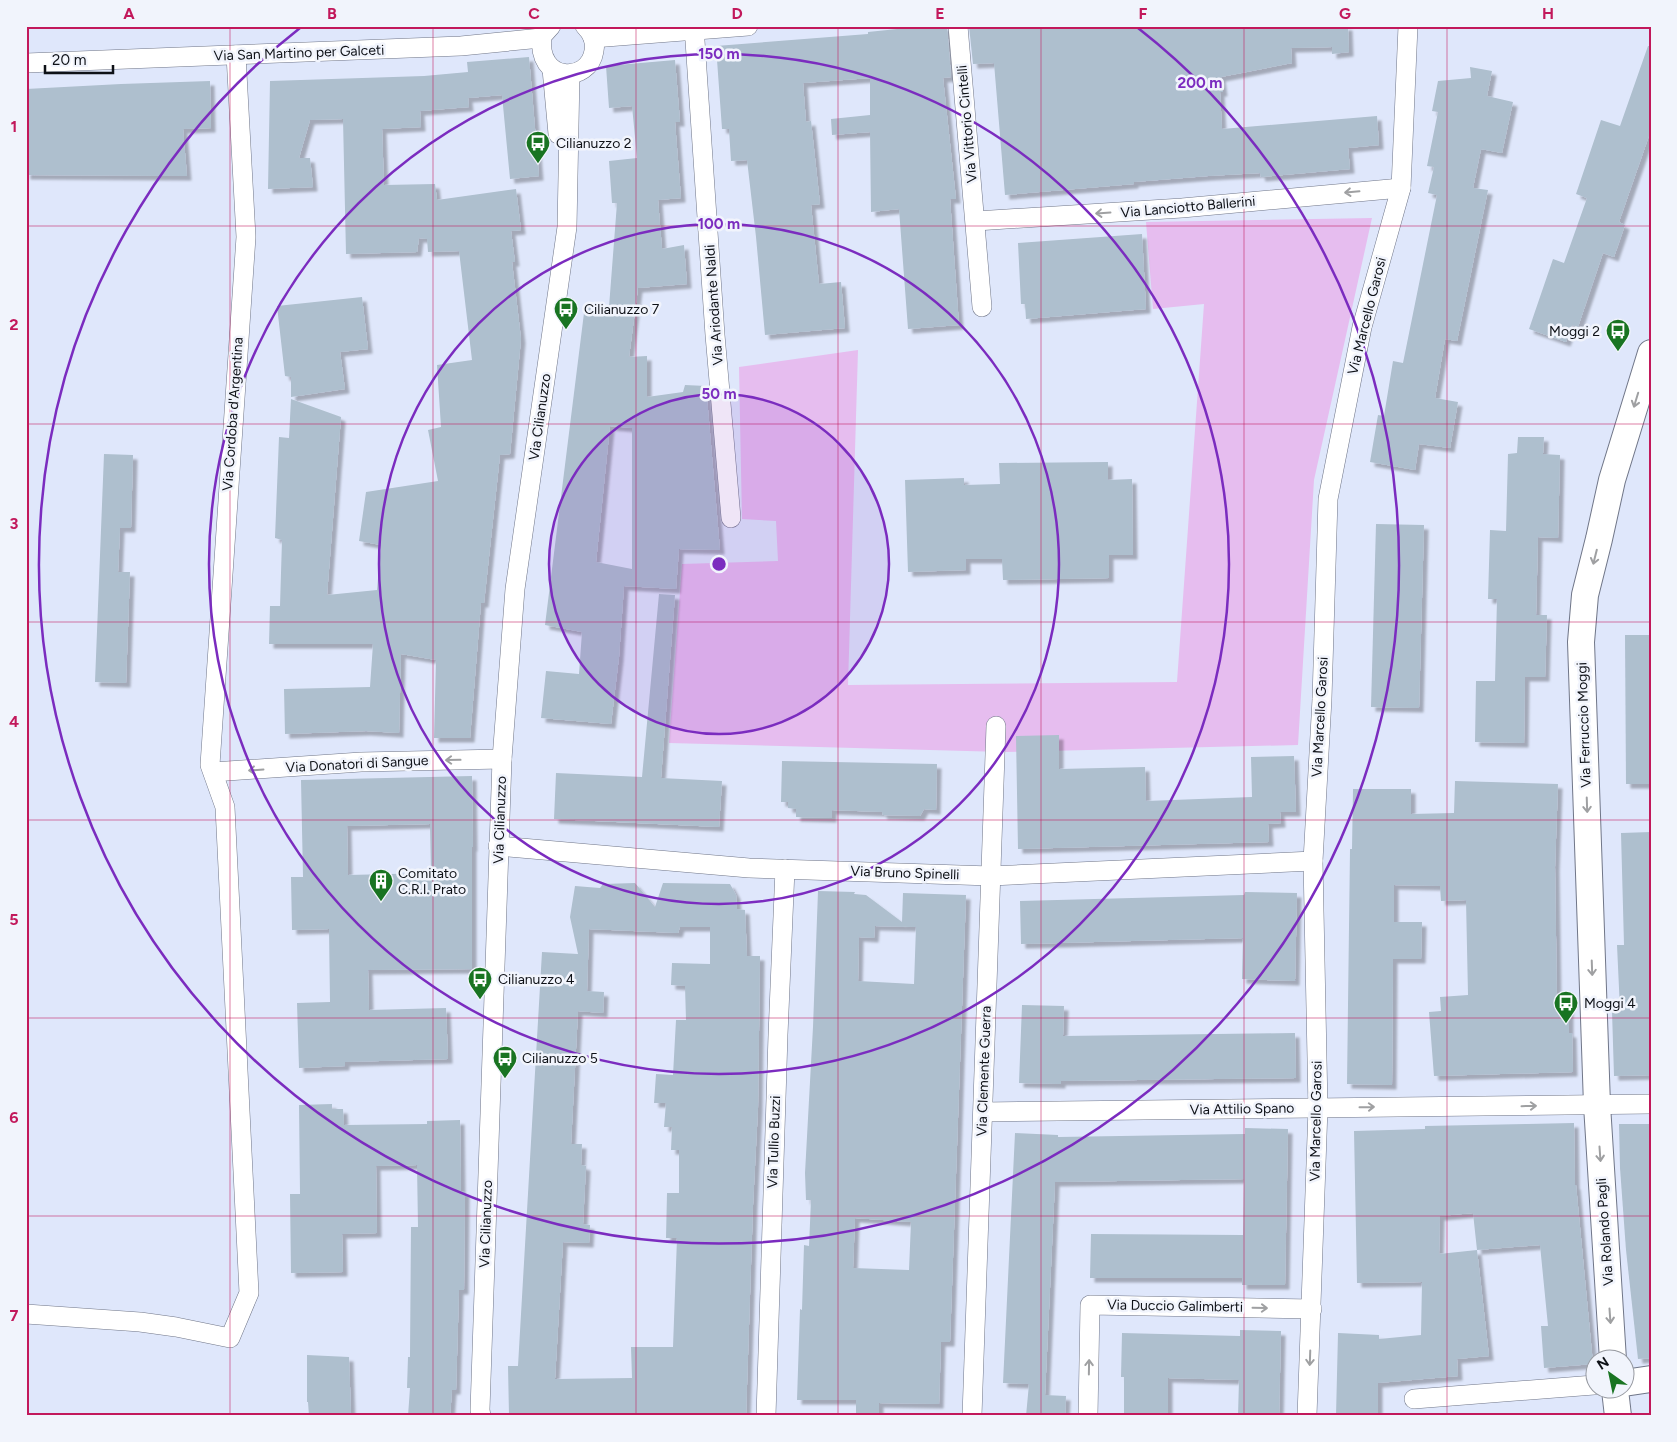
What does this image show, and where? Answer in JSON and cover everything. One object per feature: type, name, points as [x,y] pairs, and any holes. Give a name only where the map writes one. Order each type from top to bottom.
[{"type":"street","points":[[492,43],[507,31],[510,26]]},
{"type":"street","points":[[561,72],[585,68],[590,62],[595,46],[589,32],[748,26]]},
{"type":"street","name":"Via Vittorio Cintelli","points":[[958,26],[982,307]]},
{"type":"street","name":"Via Marcello Garosi","points":[[1307,1416],[1318,1108],[1313,861],[1321,718],[1328,499],[1362,327],[1401,188],[1408,26]]},
{"type":"street","name":"Via Ariodante Naldi","points":[[694,29],[715,335],[731,518]]},
{"type":"street","name":"Via San Martino per Galceti","points":[[26,63],[461,46],[492,43],[547,30]]},
{"type":"street","name":"Via Cilianuzzo","points":[[481,1416],[502,759],[515,589],[567,227],[561,72],[546,63],[542,54],[547,30]]},
{"type":"street","name":"Via Cordoba d'Argentina","points":[[26,1314],[140,1322],[230,1338],[249,1294],[225,807],[210,765],[246,237],[236,55]]},
{"type":"street","name":"Via Lanciotto Ballerini","points":[[976,221],[1182,208],[1401,188]]},
{"type":"street","name":"Via Ferruccio Moggi","points":[[1597,1105],[1581,642],[1585,595],[1612,480],[1651,353]]},
{"type":"street","name":"Via Clemente Guerra","points":[[972,1416],[996,726]]},
{"type":"street","name":"Via Donatori di Sangue","points":[[213,772],[361,762],[502,759]]},
{"type":"street","name":"Via Bruno Spinelli","points":[[498,846],[749,868],[991,876],[1313,861]]},
{"type":"street","name":"Via Tullio Buzzi","points":[[766,1416],[785,869]]},
{"type":"street","name":"Via Attilio Spano","points":[[983,1112],[1651,1104]]},
{"type":"street","name":"Via Rolando Pagli","points":[[1597,1105],[1612,1350]]},
{"type":"street","name":"Via Duccio Galimberti","points":[[1088,1416],[1090,1305],[1312,1309]]},
{"type":"street","points":[[1634,1381],[1651,1379]]},
{"type":"street","points":[[1414,1399],[1584,1386]]},
{"type":"street","points":[[1616,1400],[1618,1416]]},
{"type":"shaded area","points":[[1372,218],[1314,480],[1298,745],[1004,752],[669,743],[682,564],[778,561],[776,521],[742,519],[739,367],[858,350],[848,685],[1177,682],[1204,304],[1153,309],[1146,222]]},
{"type":"building","points":[[926,26],[947,26],[951,77],[943,78],[956,199],[950,199],[959,325],[908,329],[899,209],[871,212],[870,132],[832,135],[831,119],[870,115],[870,78],[803,83],[806,122],[811,121],[820,204],[811,205],[819,284],[841,282],[845,328],[765,335],[747,160],[731,161],[729,129],[722,129],[716,46],[868,34],[868,32]]},
{"type":"building","points":[[969,26],[1348,26],[1349,52],[1332,54],[1332,47],[1291,48],[1292,63],[1221,77],[1223,92],[1220,92],[1222,129],[1377,116],[1379,145],[1348,148],[1350,169],[1261,177],[1260,173],[1208,176],[1005,195],[994,63],[973,64]]},
{"type":"building","points":[[1648,46],[1651,46],[1651,130],[1619,222],[1625,225],[1614,257],[1603,253],[1578,327],[1572,325],[1566,342],[1529,329],[1553,259],[1564,263],[1587,198],[1576,194],[1601,120],[1620,126]]},
{"type":"building","points":[[529,57],[539,176],[510,179],[502,95],[468,98],[469,107],[420,111],[421,127],[382,129],[384,185],[435,184],[437,200],[516,189],[521,230],[511,231],[515,262],[512,262],[521,339],[510,454],[500,455],[484,603],[481,603],[470,738],[434,738],[436,660],[401,654],[399,733],[366,731],[285,734],[284,689],[370,687],[373,644],[269,644],[270,606],[280,606],[282,540],[275,538],[279,437],[289,438],[291,399],[341,417],[327,595],[377,590],[381,545],[359,541],[366,492],[438,481],[428,430],[441,427],[437,365],[472,360],[459,251],[428,252],[427,239],[419,238],[417,252],[346,254],[343,119],[310,120],[299,158],[310,158],[313,187],[268,189],[270,81],[424,76],[468,72],[467,62]]},
{"type":"building","points":[[675,60],[680,122],[675,122],[681,198],[658,200],[662,249],[684,245],[687,284],[638,288],[629,357],[647,356],[647,397],[683,392],[685,385],[706,386],[720,550],[679,549],[676,589],[624,586],[619,657],[611,724],[541,718],[546,671],[579,674],[582,632],[545,625],[585,305],[609,307],[617,203],[612,203],[609,161],[637,158],[632,106],[609,108],[606,66]],"holes":[[[610,426],[632,428],[632,569],[596,562]]]},
{"type":"building","points":[[1470,67],[1492,71],[1487,96],[1513,102],[1502,153],[1481,149],[1473,188],[1488,190],[1457,341],[1445,339],[1435,398],[1458,402],[1450,448],[1419,444],[1415,470],[1370,462],[1378,415],[1384,416],[1393,361],[1403,363],[1437,195],[1428,193],[1434,167],[1427,166],[1438,112],[1432,111],[1438,81],[1471,78]]},
{"type":"building","points":[[210,81],[211,128],[183,129],[187,176],[26,175],[26,89]]},
{"type":"building","points":[[1142,234],[1146,309],[1026,319],[1025,304],[1021,304],[1018,243]]},
{"type":"building","points":[[362,297],[368,349],[340,352],[345,389],[291,397],[291,377],[285,376],[277,306]]},
{"type":"building","points":[[1518,437],[1544,437],[1543,454],[1560,455],[1558,538],[1538,537],[1536,615],[1547,615],[1545,677],[1525,677],[1524,743],[1475,742],[1476,681],[1495,681],[1497,599],[1488,599],[1490,530],[1506,531],[1508,454],[1517,453]]},
{"type":"building","points":[[104,454],[133,455],[131,528],[120,528],[118,572],[130,572],[126,683],[95,682]]},
{"type":"building","points":[[1108,462],[1108,480],[1132,479],[1133,555],[1109,555],[1109,578],[1003,580],[1002,559],[966,559],[966,570],[908,572],[905,480],[964,478],[964,485],[1000,484],[999,463]]},
{"type":"building","points":[[1376,524],[1424,525],[1419,708],[1371,707]]},
{"type":"building","points":[[659,594],[675,595],[661,778],[722,781],[719,827],[554,819],[556,773],[642,777]]},
{"type":"building","points":[[1625,635],[1651,635],[1651,784],[1626,784]]},
{"type":"building","points":[[1059,735],[1059,769],[1145,767],[1146,801],[1252,797],[1251,757],[1294,756],[1296,812],[1280,812],[1281,823],[1268,824],[1269,842],[1018,849],[1016,736]]},
{"type":"building","points":[[782,761],[937,764],[936,810],[924,809],[920,816],[883,815],[882,812],[832,810],[832,818],[796,817],[796,809],[788,808],[788,802],[781,802]]},
{"type":"building","points":[[472,776],[472,969],[368,970],[369,1010],[446,1008],[448,1059],[345,1062],[345,1066],[299,1068],[297,1003],[330,1002],[329,929],[292,930],[291,877],[303,877],[301,780]],"holes":[[[430,824],[431,873],[348,875],[347,826]]]},
{"type":"building","points":[[1455,781],[1558,784],[1555,867],[1557,1004],[1569,1004],[1569,1033],[1572,1033],[1573,1072],[1434,1076],[1429,1012],[1441,1011],[1440,997],[1468,995],[1466,900],[1441,901],[1440,886],[1394,885],[1394,922],[1422,922],[1421,959],[1393,959],[1392,1085],[1347,1084],[1350,849],[1352,849],[1353,789],[1411,789],[1411,814],[1454,813]]},
{"type":"building","points":[[1651,832],[1651,1075],[1614,1076],[1612,1011],[1620,1010],[1617,945],[1624,945],[1621,833]]},
{"type":"building","points":[[635,883],[655,907],[663,883],[730,884],[736,895],[737,909],[745,910],[747,956],[760,956],[758,1108],[746,1416],[509,1416],[508,1366],[518,1366],[542,952],[578,954],[570,917],[575,886],[600,888],[603,884]],"holes":[[[680,927],[710,927],[710,964],[672,963],[671,985],[685,986],[686,1020],[676,1020],[673,1075],[656,1074],[654,1103],[666,1103],[664,1127],[672,1127],[671,1150],[679,1150],[679,1193],[667,1193],[666,1238],[677,1238],[673,1347],[631,1347],[632,1378],[555,1379],[563,1242],[589,1243],[590,1225],[583,1224],[586,1166],[581,1165],[582,1144],[571,1144],[578,1011],[603,1013],[604,992],[587,991],[589,929],[678,933]]]},
{"type":"building","points":[[818,891],[855,892],[854,894],[866,895],[902,922],[903,893],[966,895],[950,1342],[941,1342],[939,1404],[879,1403],[879,1416],[856,1416],[856,1400],[797,1400],[804,1245],[809,1246],[811,1200],[806,1200],[805,1173]],"holes":[[[875,926],[916,927],[914,984],[858,981],[859,937],[874,938]],[[855,1218],[911,1222],[909,1270],[853,1268]]]},
{"type":"building","points":[[1245,892],[1297,893],[1295,981],[1242,979],[1243,938],[1021,944],[1020,901],[1244,895]]},
{"type":"building","points":[[1022,1005],[1064,1006],[1063,1036],[1295,1033],[1296,1078],[1061,1081],[1061,1084],[1019,1083]]},
{"type":"building","points":[[332,1104],[332,1109],[343,1109],[344,1125],[427,1124],[427,1121],[460,1120],[461,1191],[465,1191],[464,1290],[459,1290],[456,1390],[452,1390],[450,1416],[408,1416],[410,1388],[407,1388],[408,1357],[410,1357],[411,1227],[418,1227],[417,1165],[376,1166],[377,1233],[342,1234],[343,1272],[291,1273],[290,1194],[300,1194],[299,1105]]},
{"type":"building","points":[[1574,1123],[1575,1185],[1592,1350],[1584,1350],[1584,1365],[1544,1368],[1541,1326],[1548,1326],[1540,1245],[1477,1250],[1489,1356],[1457,1359],[1458,1376],[1378,1383],[1378,1416],[1336,1416],[1338,1333],[1379,1335],[1379,1339],[1421,1335],[1422,1282],[1357,1283],[1354,1131],[1425,1129],[1425,1126]],"holes":[[[1473,1213],[1477,1250],[1439,1254],[1440,1216]]]},
{"type":"building","points":[[1619,1124],[1651,1124],[1651,1358],[1638,1359],[1626,1250]]},
{"type":"building","points":[[1245,1128],[1288,1129],[1285,1285],[1242,1285],[1242,1278],[1090,1278],[1091,1234],[1243,1235],[1244,1179],[1055,1182],[1045,1395],[1066,1396],[1065,1416],[1026,1416],[1029,1384],[1003,1383],[1015,1133],[1058,1135],[1058,1137],[1245,1134]]},
{"type":"building","points":[[1240,1330],[1281,1331],[1279,1416],[1238,1416],[1239,1380],[1168,1378],[1168,1416],[1124,1416],[1124,1377],[1121,1377],[1122,1333],[1240,1336]]},
{"type":"building","points":[[307,1355],[349,1357],[351,1416],[309,1416],[307,1402]]},
{"type":"place","name":"Cilianuzzo 2","points":[[538,164]]},
{"type":"place","name":"Cilianuzzo 7","points":[[566,330]]},
{"type":"place","name":"Moggi 2","points":[[1618,352]]},
{"type":"place","name":"Comitato C.R.I. Prato","points":[[381,902]]},
{"type":"place","name":"Cilianuzzo 4","points":[[480,1000]]},
{"type":"place","name":"Moggi 4","points":[[1566,1024]]},
{"type":"place","name":"Cilianuzzo 5","points":[[505,1079]]}]
